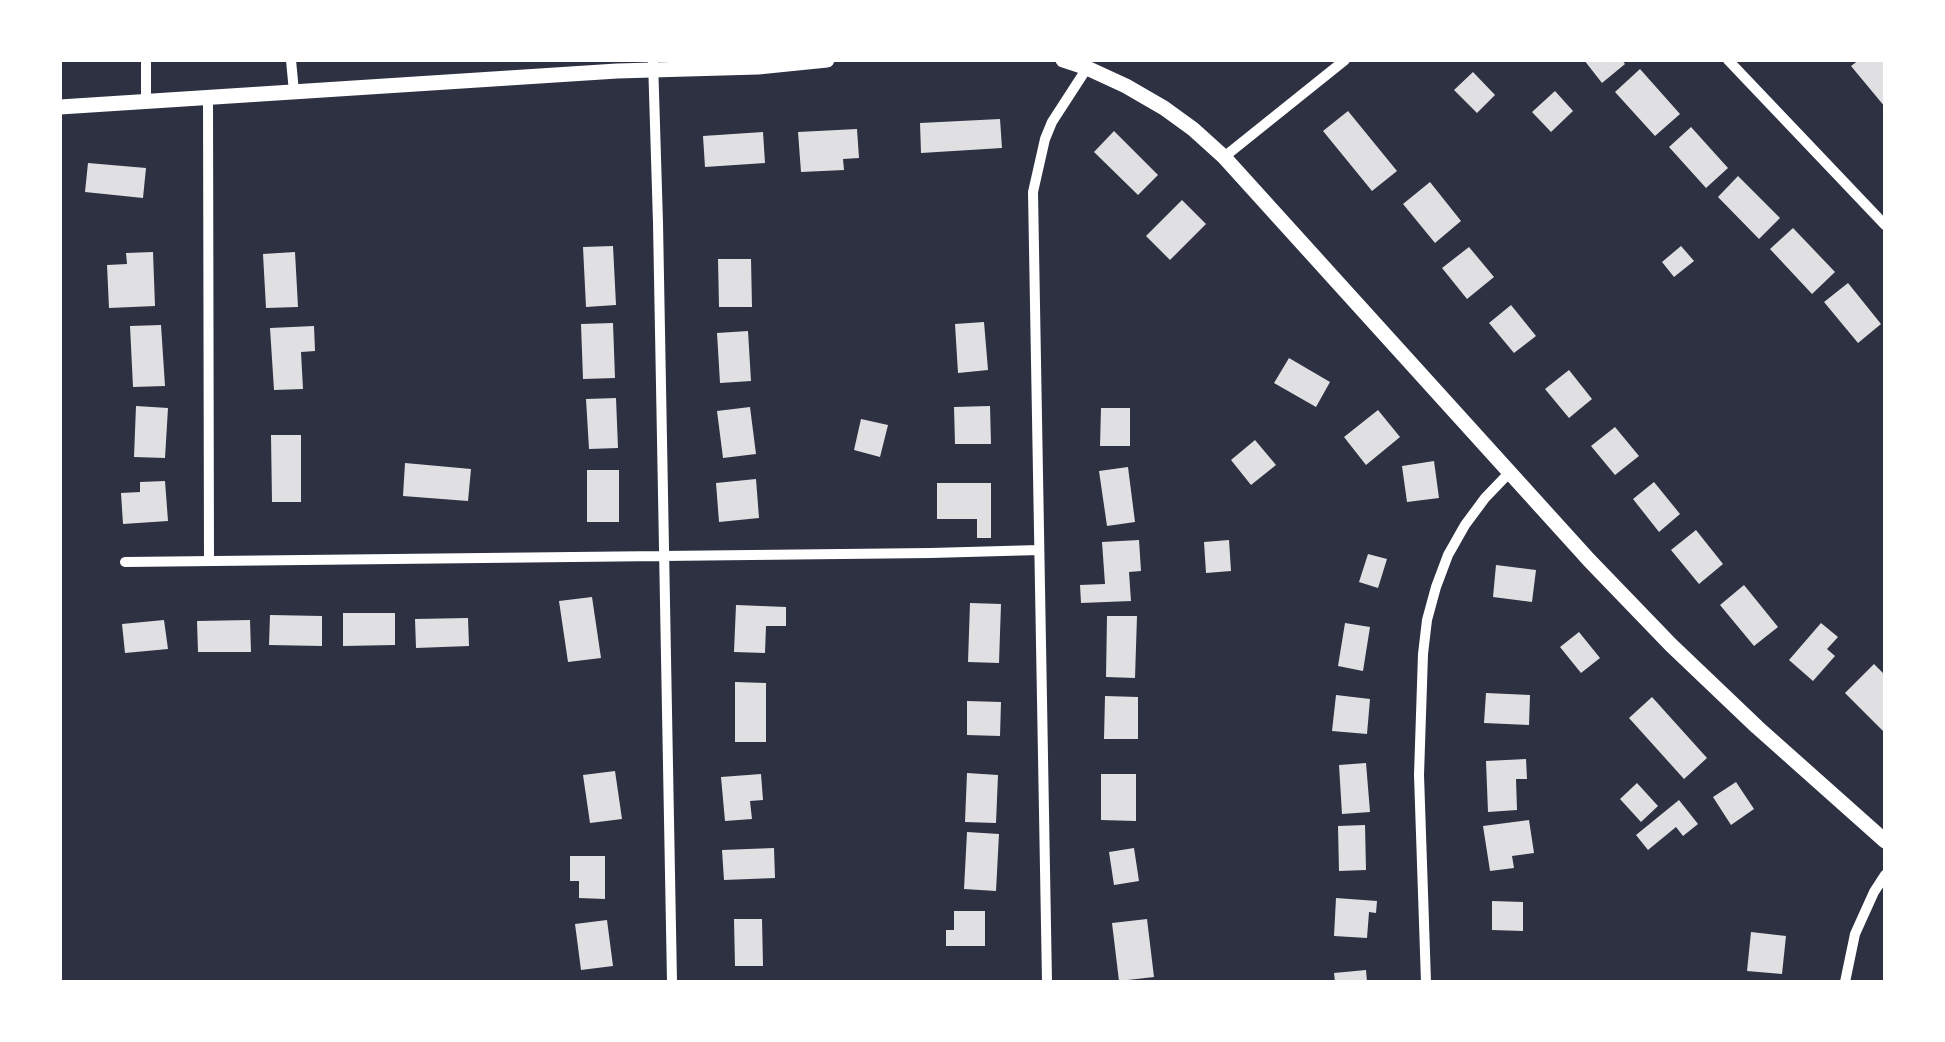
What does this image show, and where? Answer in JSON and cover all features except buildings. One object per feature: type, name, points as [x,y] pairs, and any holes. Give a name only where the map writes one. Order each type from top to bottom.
[{"type":"main road","points":[[60,107],[653,66],[758,67],[827,60]]},
{"type":"main road","points":[[1064,60],[1126,86],[1164,108],[1224,157],[1588,560],[1757,727],[1885,841]]},
{"type":"street","points":[[146,60],[146,101]]},
{"type":"street","points":[[290,60],[294,92]]},
{"type":"street","points":[[1224,157],[1345,60]]},
{"type":"street","points":[[1728,60],[1885,225]]},
{"type":"street","points":[[653,66],[672,982]]},
{"type":"street","points":[[1047,982],[1033,192],[1045,138],[1086,68]]},
{"type":"street","points":[[208,97],[210,561]]},
{"type":"street","points":[[1426,982],[1419,776],[1427,620],[1436,587],[1457,540],[1485,498],[1509,472]]},
{"type":"street","points":[[125,562],[1039,550]]},
{"type":"street","points":[[1845,982],[1856,934],[1885,875]]}]
